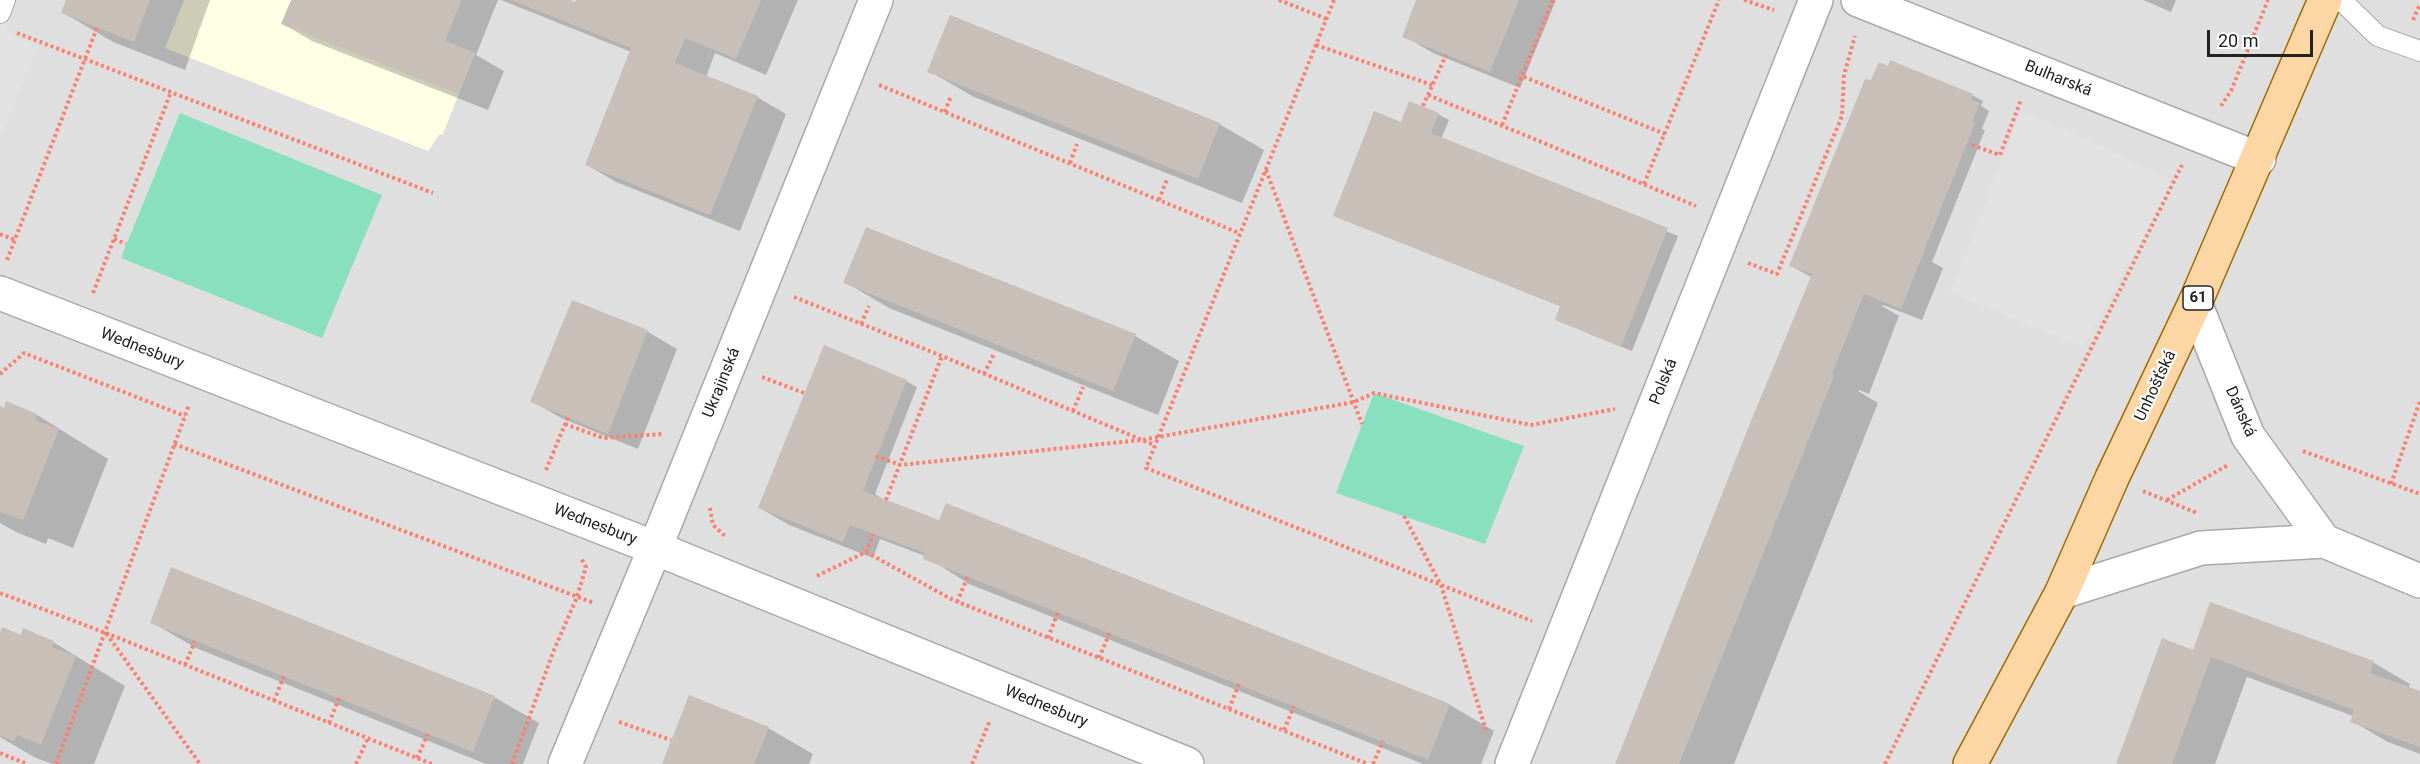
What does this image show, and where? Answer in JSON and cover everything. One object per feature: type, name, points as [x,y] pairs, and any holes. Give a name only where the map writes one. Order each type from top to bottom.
[{"type":"main road","name":"Unhošťská","points":[[1970,764],[2062,592],[2259,159],[2325,0]]},
{"type":"street","name":"Ukrajinská","points":[[565,764],[655,548],[876,0]]},
{"type":"street","name":"Polská","points":[[1512,764],[1816,0]]},
{"type":"street","name":"Bulharská","points":[[1858,0],[2259,159]]},
{"type":"street","name":"Wednesbury","points":[[2,280],[201,372],[655,548],[1187,764]]},
{"type":"street","name":"Dánská","points":[[2195,303],[2248,436],[2324,542]]},
{"type":"street","points":[[2062,592],[2201,548],[2324,542],[2420,581]]},
{"type":"lane","points":[[0,13],[5,0]]},
{"type":"lane","points":[[2341,0],[2378,36],[2420,51]]},
{"type":"path","points":[[1279,0],[1327,19]]},
{"type":"path","points":[[1334,0],[1146,468],[1534,622]]},
{"type":"path","points":[[1502,125],[1553,0]]},
{"type":"path","points":[[1644,184],[1719,0]]},
{"type":"path","points":[[1885,764],[2182,165],[2231,91],[2268,0]]},
{"type":"path","points":[[2,280],[15,240],[97,28]]},
{"type":"path","points":[[11,30],[433,193]]},
{"type":"path","points":[[1747,262],[1777,274],[1842,116],[1844,75],[1853,40]]},
{"type":"path","points":[[1316,45],[1432,86]]},
{"type":"path","points":[[1423,106],[1446,55]]},
{"type":"path","points":[[874,95],[882,74]]},
{"type":"path","points":[[1522,76],[1665,134]]},
{"type":"path","points":[[878,85],[1239,234]]},
{"type":"path","points":[[90,302],[171,92]]},
{"type":"path","points":[[1428,95],[1697,206]]},
{"type":"path","points":[[945,112],[951,96]]},
{"type":"path","points":[[1070,164],[1077,144]]},
{"type":"path","points":[[1266,169],[1362,424]]},
{"type":"path","points":[[1159,200],[1167,179]]},
{"type":"path","points":[[0,234],[15,240]]},
{"type":"path","points":[[114,239],[126,244]]},
{"type":"path","points":[[789,306],[797,286]]},
{"type":"path","points":[[793,297],[942,356],[1154,445]]},
{"type":"path","points":[[861,324],[870,306]]},
{"type":"path","points":[[0,374],[24,353],[185,416]]},
{"type":"path","points":[[984,374],[994,354]]},
{"type":"path","points":[[886,500],[942,356]]},
{"type":"path","points":[[757,388],[765,367]]},
{"type":"path","points":[[56,764],[201,372]]},
{"type":"path","points":[[761,377],[804,393]]},
{"type":"path","points":[[1073,411],[1083,387]]},
{"type":"path","points":[[876,456],[900,465],[1141,440],[1354,402],[1374,393],[1531,426],[1619,408]]},
{"type":"path","points":[[2391,484],[2420,401]]},
{"type":"path","points":[[544,474],[568,417]]},
{"type":"path","points":[[565,424],[603,438],[666,434]]},
{"type":"path","points":[[174,444],[577,597]]},
{"type":"path","points":[[2302,451],[2420,494]]},
{"type":"path","points":[[2166,500],[2232,463]]},
{"type":"path","points":[[2135,488],[2199,514]]},
{"type":"path","points":[[710,505],[713,525],[732,543]]},
{"type":"path","points":[[1404,516],[1441,585],[1487,731]]},
{"type":"path","points":[[807,572],[817,576],[866,552],[873,534]]},
{"type":"path","points":[[866,552],[957,602],[1368,764]]},
{"type":"path","points":[[512,764],[554,650],[577,597],[586,567],[580,557]]},
{"type":"path","points":[[957,602],[968,576]]},
{"type":"path","points":[[0,593],[106,633],[432,764]]},
{"type":"path","points":[[1048,638],[1058,612]]},
{"type":"path","points":[[1099,658],[1110,632]]},
{"type":"path","points":[[106,633],[200,764]]},
{"type":"path","points":[[185,665],[195,641]]},
{"type":"path","points":[[274,701],[284,676]]},
{"type":"path","points":[[1229,709],[1239,684]]},
{"type":"path","points":[[329,723],[339,698]]},
{"type":"path","points":[[1284,730],[1294,706]]},
{"type":"path","points":[[972,764],[994,710]]},
{"type":"path","points":[[610,718],[671,741]]},
{"type":"path","points":[[417,758],[428,734]]},
{"type":"path","points":[[356,764],[368,738]]},
{"type":"path","points":[[1373,764],[1383,741]]},
{"type":"path","points":[[0,753],[27,764]]},
{"type":"shaded area","points":[[0,0],[2420,0],[2420,764],[0,764]]},
{"type":"shaded area","points":[[0,0],[8,32],[38,46],[0,139]]},
{"type":"shaded area","points":[[184,0],[461,0],[445,41],[475,53],[443,134],[439,135],[428,151],[165,48]]},
{"type":"shaded area","points":[[2022,110],[2174,180],[2083,347],[1950,293]]},
{"type":"green space","points":[[180,113],[382,195],[322,338],[121,258]]},
{"type":"green space","points":[[1374,393],[1524,446],[1485,544],[1336,493]]},
{"type":"building","points":[[66,0],[150,0],[134,42],[61,13]]},
{"type":"building","points":[[291,0],[461,0],[445,41],[475,53],[458,94],[281,24]]},
{"type":"building","points":[[511,0],[570,0],[575,2],[576,0],[761,0],[736,59],[685,38],[675,63],[758,96],[710,215],[585,165],[631,48]]},
{"type":"building","points":[[1416,0],[1519,0],[1490,72],[1402,37]]},
{"type":"building","points":[[950,15],[1220,123],[1198,179],[927,72]]},
{"type":"building","points":[[1890,60],[1973,94],[1971,100],[1980,103],[1972,122],[1975,123],[1901,309],[1864,294],[1832,374],[1834,376],[1679,764],[1615,764],[1812,274],[1789,266],[1865,79],[1871,80],[1879,62],[1888,66]]},
{"type":"building","points":[[1409,101],[1439,113],[1431,133],[1668,228],[1621,347],[1555,320],[1560,306],[1333,216],[1374,111],[1401,122]]},
{"type":"building","points":[[866,227],[1136,334],[1113,391],[843,283]]},
{"type":"building","points":[[572,300],[648,330],[608,434],[530,402]]},
{"type":"building","points":[[824,345],[907,380],[863,491],[939,520],[946,503],[1450,704],[1428,760],[923,559],[925,553],[850,525],[843,542],[758,508]]},
{"type":"building","points":[[6,401],[37,414],[35,420],[59,429],[23,520],[0,512],[0,406],[4,408]]},
{"type":"building","points":[[171,567],[495,696],[473,752],[150,623]]},
{"type":"building","points":[[2210,602],[2374,661],[2370,673],[2420,691],[2420,747],[2350,722],[2354,710],[2211,657],[2172,764],[2116,764],[2162,638],[2193,650]]},
{"type":"building","points":[[2,627],[21,635],[23,628],[54,641],[52,647],[76,656],[41,745],[17,735],[14,741],[0,736],[0,633]]},
{"type":"building","points":[[689,695],[769,727],[754,764],[662,764]]}]
